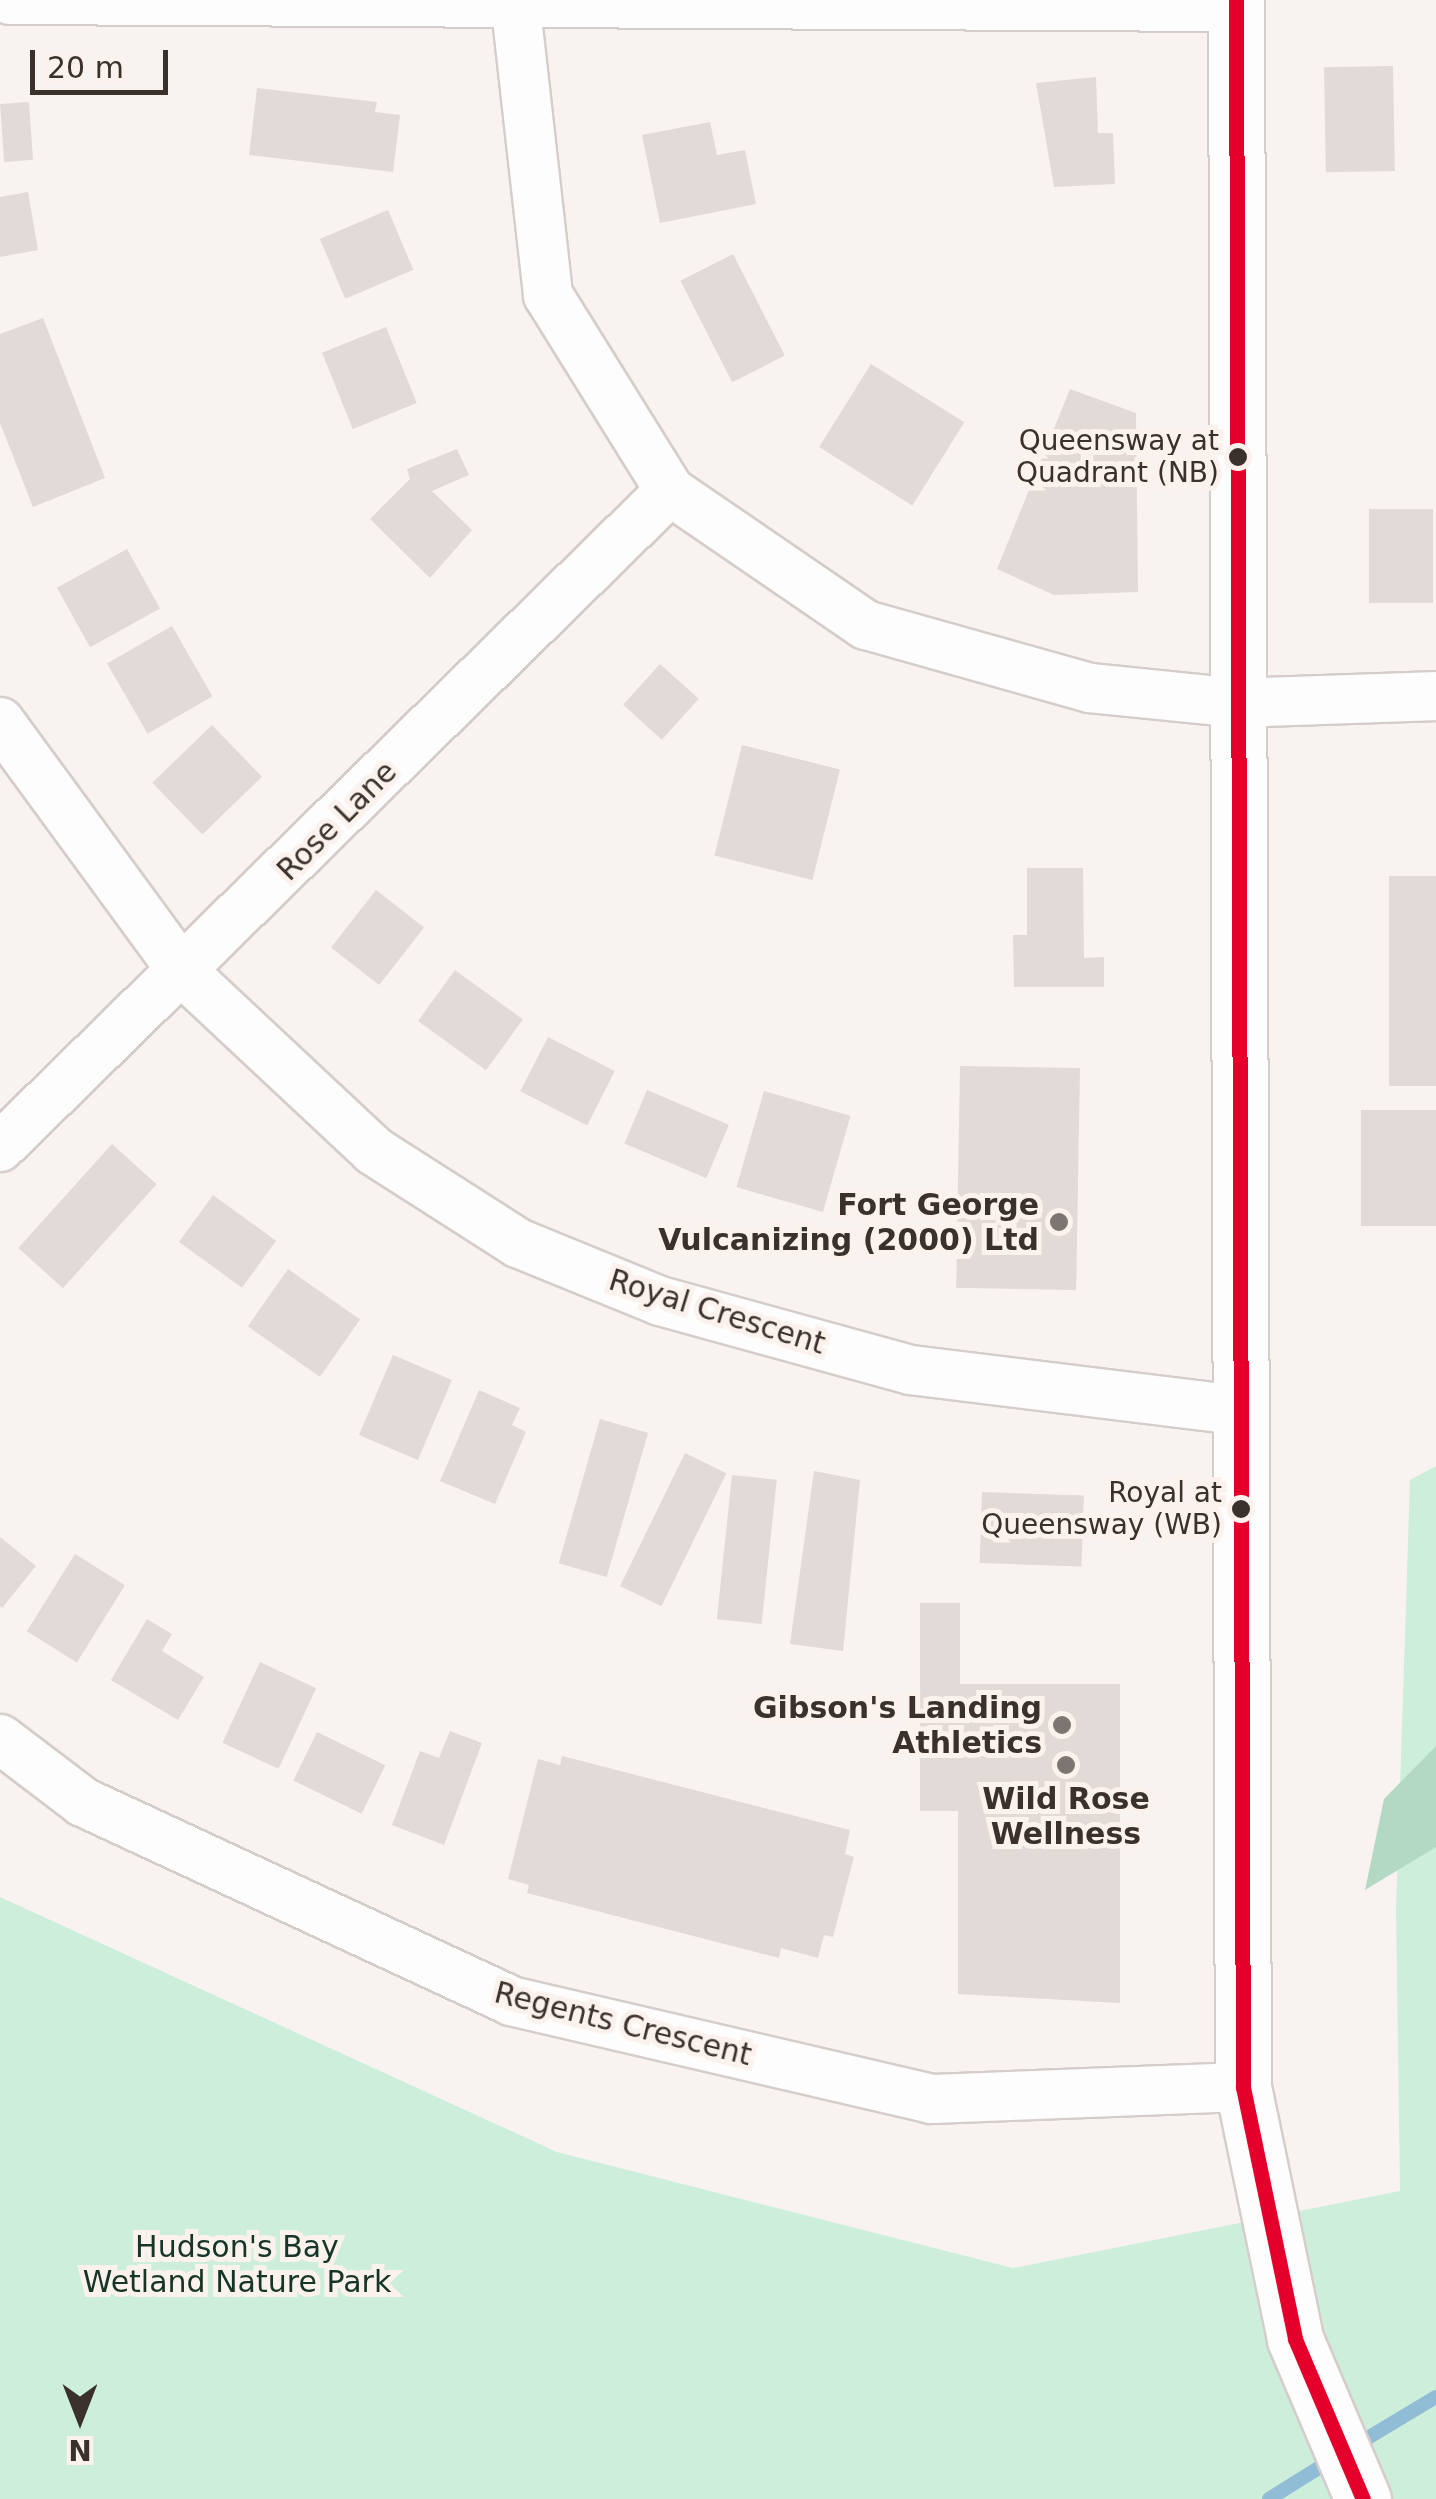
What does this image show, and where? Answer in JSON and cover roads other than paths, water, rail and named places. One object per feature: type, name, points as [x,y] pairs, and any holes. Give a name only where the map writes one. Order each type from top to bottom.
[{"type":"main road","points":[[1236,4],[1244,2087],[1295,2339],[1363,2499]]},
{"type":"street","points":[[10,0],[1236,4]]},
{"type":"street","points":[[515,2],[548,295],[670,491],[866,625],[1090,688],[1237,703],[1436,696]]},
{"type":"street","name":"Rose Lane","points":[[0,1146],[184,973],[670,491]]},
{"type":"street","name":"Royal Crescent","points":[[0,722],[184,973],[374,1151],[518,1243],[660,1302],[911,1370],[1239,1410]]},
{"type":"street","name":"Regents Crescent","points":[[0,1739],[83,1802],[511,2001],[931,2099],[1244,2087]]},
{"type":"waterway","points":[[1351,2448],[1436,2397]]},
{"type":"waterway","points":[[1269,2499],[1333,2459]]},
{"type":"place","name":"Queensway at Quadrant (NB)","points":[[1238,457]]},
{"type":"place","name":"Fort George Vulcanizing (2000) Ltd","points":[[1059,1222]]},
{"type":"place","name":"Royal at Queensway (WB)","points":[[1241,1509]]},
{"type":"place","name":"Gibson's Landing Athletics","points":[[1062,1725]]},
{"type":"place","name":"Wild Rose Wellness","points":[[1066,1765]]},
{"type":"park label","name":"Hudson's Bay Wetland Nature Park","points":[[237,2264]]}]
